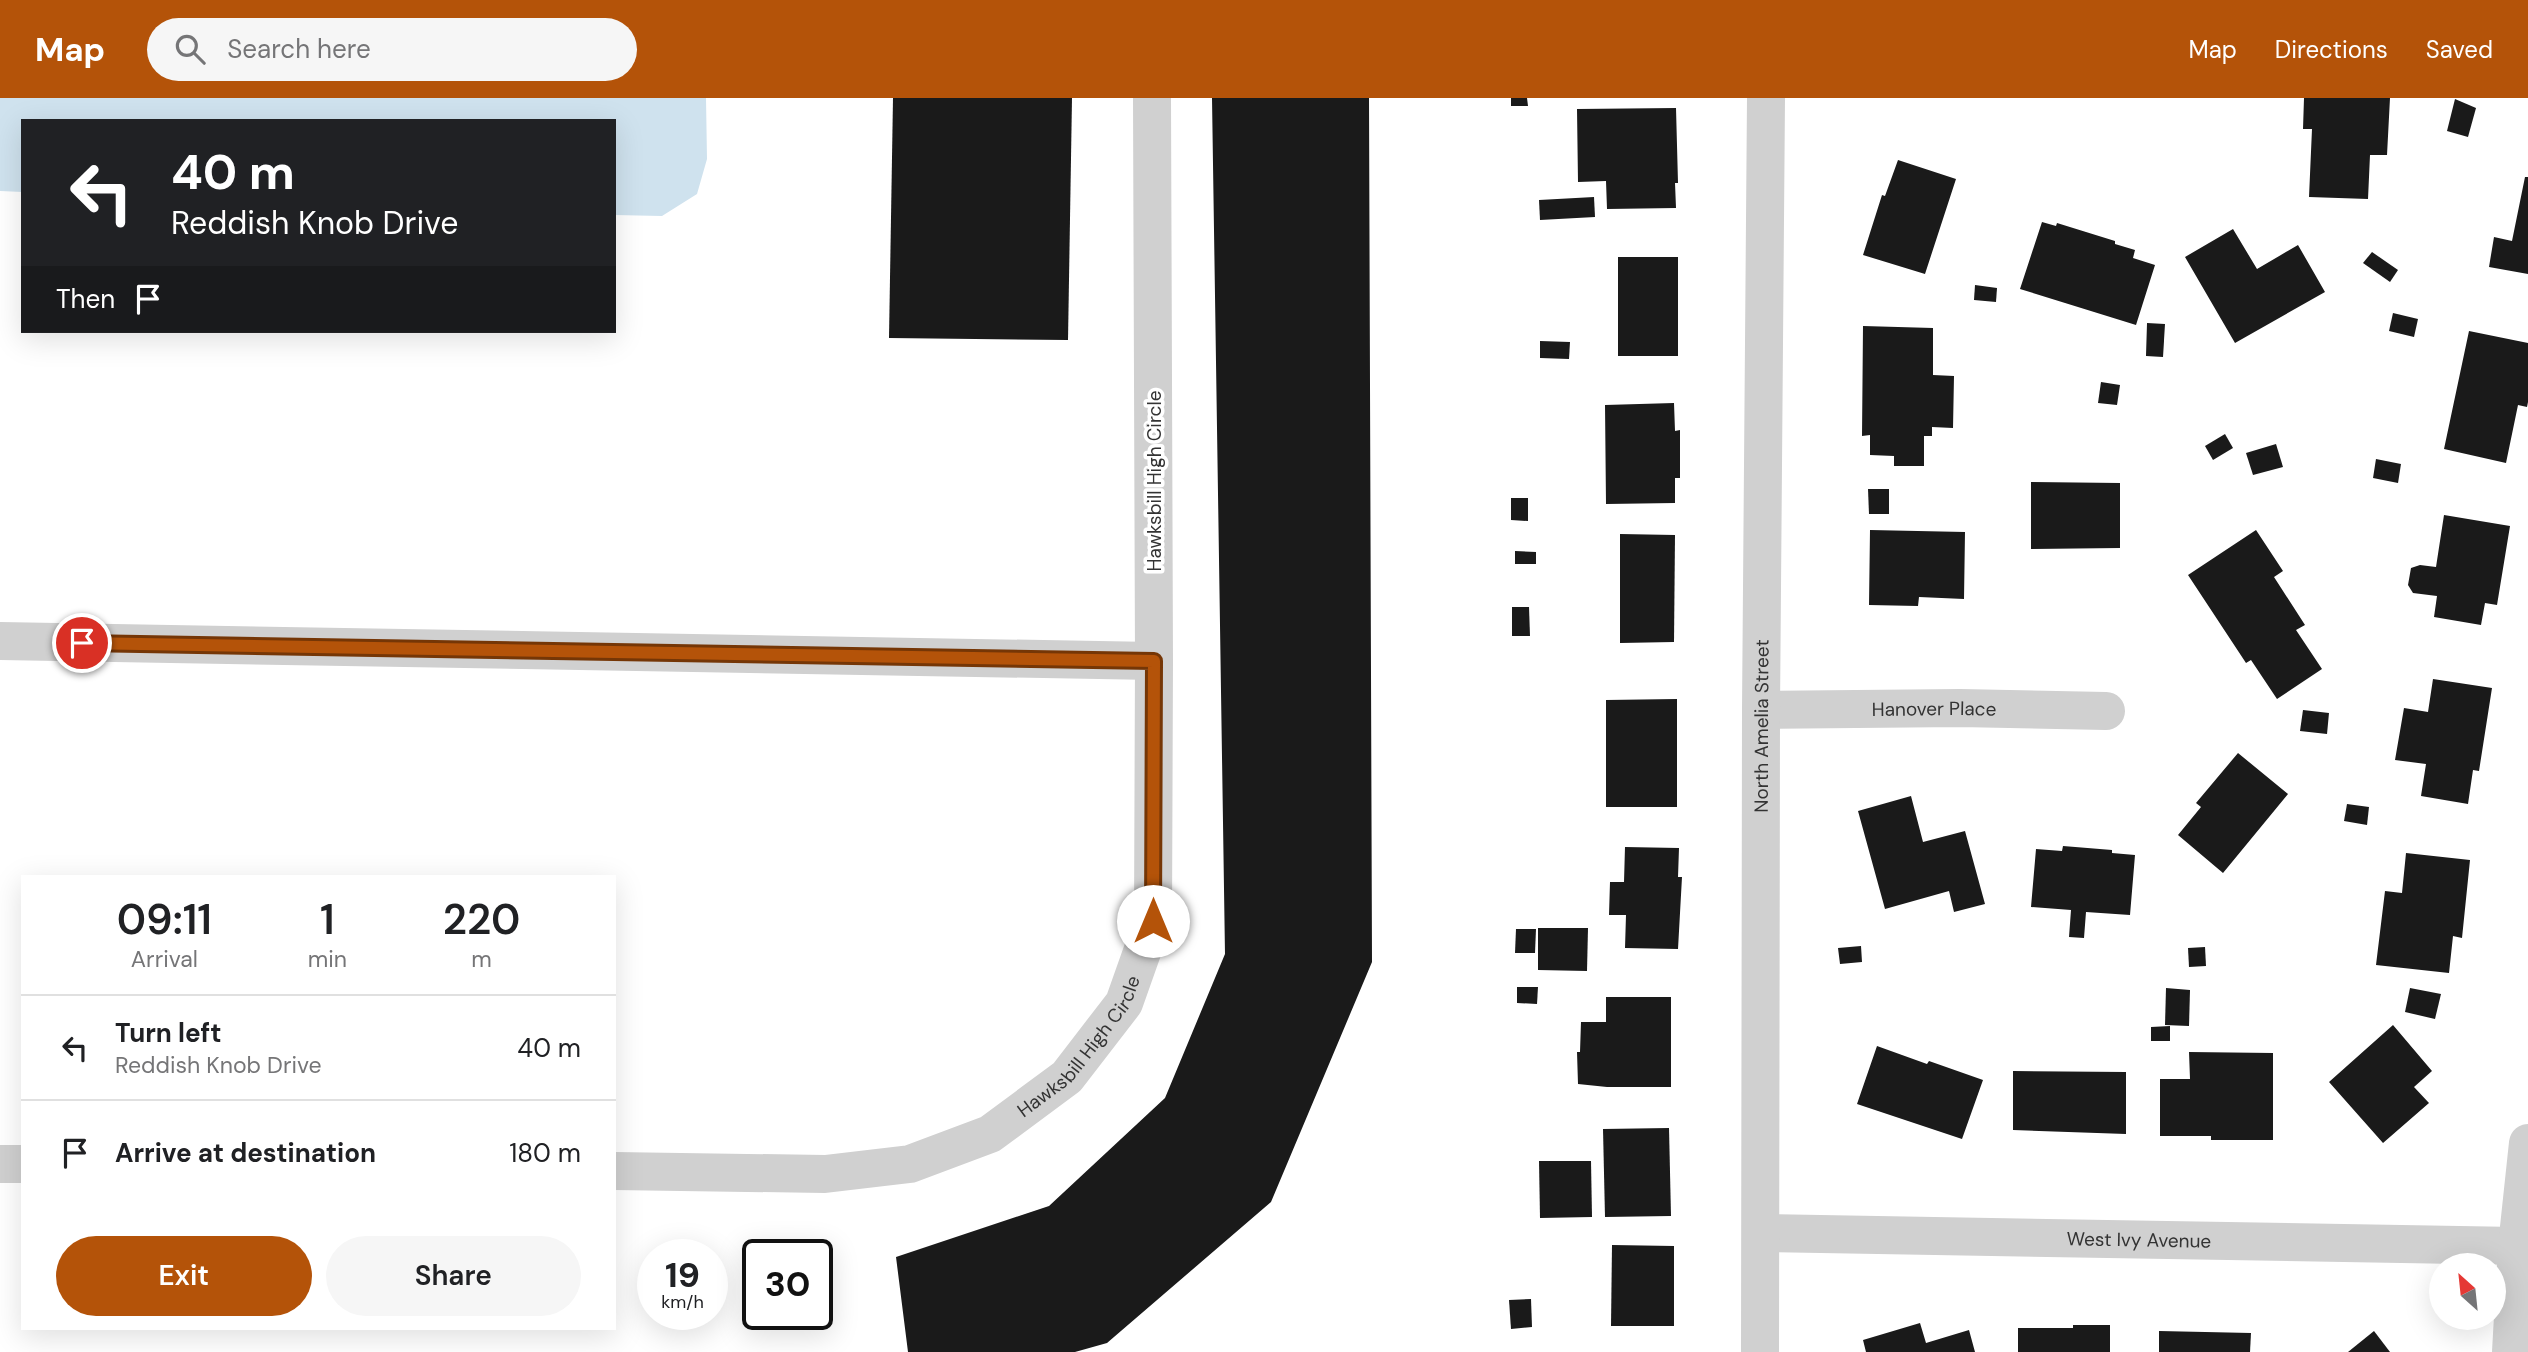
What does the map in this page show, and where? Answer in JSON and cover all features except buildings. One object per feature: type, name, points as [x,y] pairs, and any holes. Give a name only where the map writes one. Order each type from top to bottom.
[{"type":"street","name":"Hawksbill High Circle","points":[[616,1171],[825,1174],[910,1164],[990,1134],[1068,1077],[1124,1003],[1153,921],[1152,98]]},
{"type":"street","name":"North Amelia Street","points":[[1760,1352],[1760,710],[1766,98]]},
{"type":"street","points":[[0,641],[1154,661]]},
{"type":"street","name":"Hanover Place","points":[[1760,710],[1960,708],[2106,712]]},
{"type":"street","points":[[2511,1352],[2517,1246],[2528,1143]]},
{"type":"street","points":[[0,1164],[21,1164]]},
{"type":"street","name":"West Ivy Avenue","points":[[1761,1233],[2517,1246]]},
{"type":"water","points":[[0,98],[706,98],[707,159],[697,194],[662,216],[616,215],[616,119],[21,119],[21,192],[0,191]]},
{"type":"route","points":[[82,643],[1154,661],[1153,921]]}]
